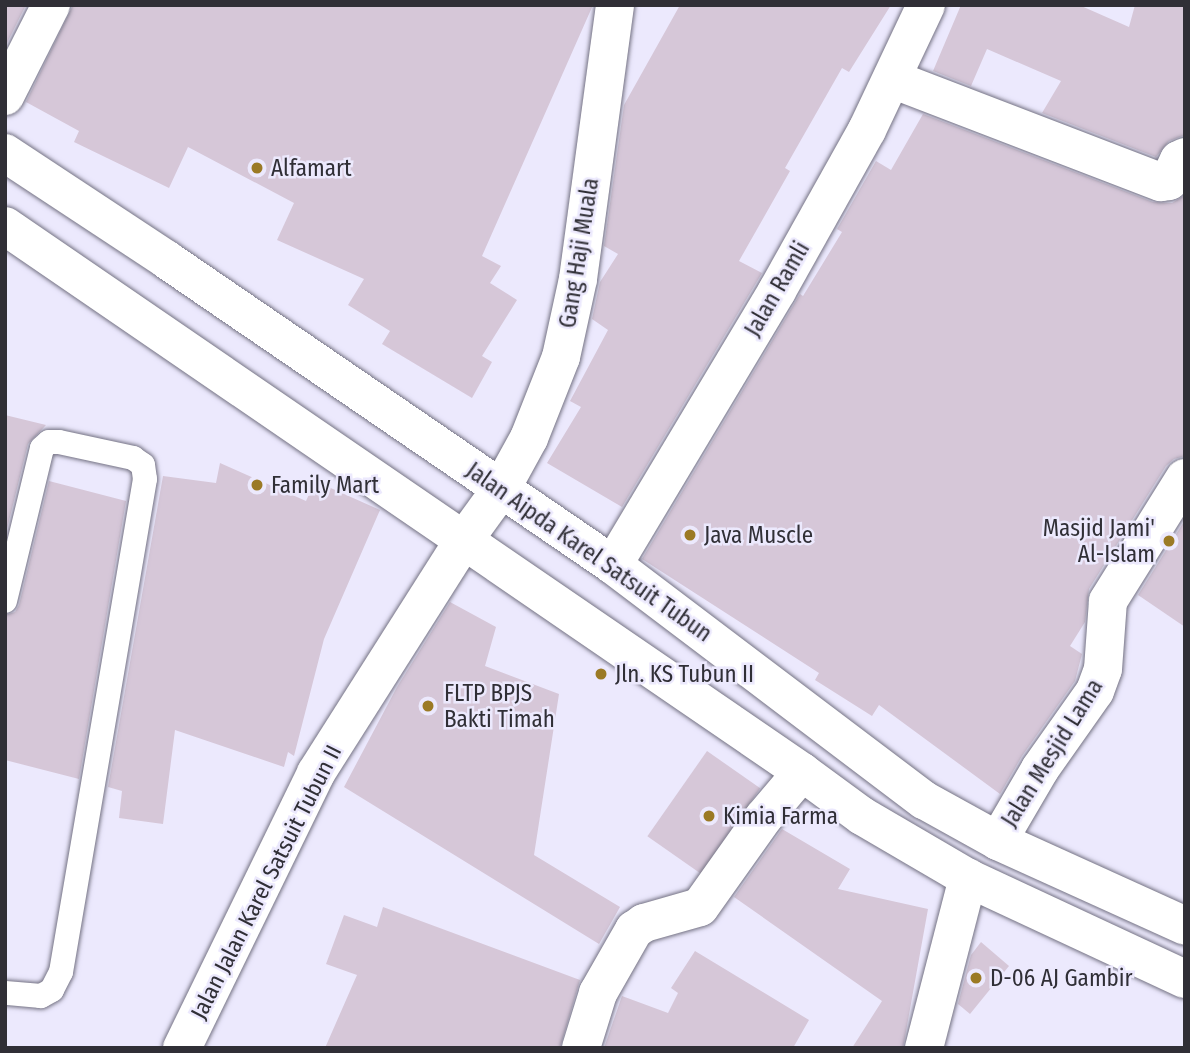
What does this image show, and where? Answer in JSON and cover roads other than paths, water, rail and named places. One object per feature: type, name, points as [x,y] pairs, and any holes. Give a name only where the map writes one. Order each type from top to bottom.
[{"type":"street","points":[[5,96],[51,5]]},
{"type":"street","name":"Gang Haji Muala","points":[[464,540],[501,489],[529,439],[561,357],[578,279],[615,5]]},
{"type":"street","name":"Jalan Ramli","points":[[613,565],[777,291],[892,79],[926,5]]},
{"type":"street","points":[[892,79],[1161,182],[1169,181],[1180,160],[1185,157]]},
{"type":"street","name":"Jalan Aipda Karel Satsuit Tubun","points":[[5,153],[167,260],[613,565],[924,800],[998,841],[1185,926]]},
{"type":"street","points":[[5,226],[802,772],[862,816],[968,878],[1185,979]]},
{"type":"street","name":"Jalan Mesjid Lama","points":[[998,841],[1040,769],[1096,691],[1102,669],[1108,601],[1185,478]]},
{"type":"street","name":"Jalan Jalan Karel Satsuit Tubun II","points":[[183,1048],[316,773],[464,540]]},
{"type":"street","points":[[581,1048],[597,993],[635,930],[644,923],[700,907],[764,817],[802,772]]},
{"type":"street","points":[[925,1048],[968,878]]},
{"type":"lane","points":[[5,601],[42,448],[49,442],[59,442],[133,458],[143,465],[145,479],[61,972],[52,990],[41,996],[5,993]]},
{"type":"place","name":"Alfamart","points":[[257,168]]},
{"type":"place","name":"Family Mart","points":[[257,485]]},
{"type":"place","name":"Java Muscle","points":[[690,535]]},
{"type":"place","name":"Masjid Jami' Al-Islam","points":[[1169,541]]},
{"type":"place","name":"Jln. KS Tubun II","points":[[601,674]]},
{"type":"place","name":"FLTP BPJS Bakti Timah","points":[[428,706]]},
{"type":"place","name":"Kimia Farma","points":[[709,816]]},
{"type":"place","name":"D-06 AJ Gambir","points":[[976,978]]}]
